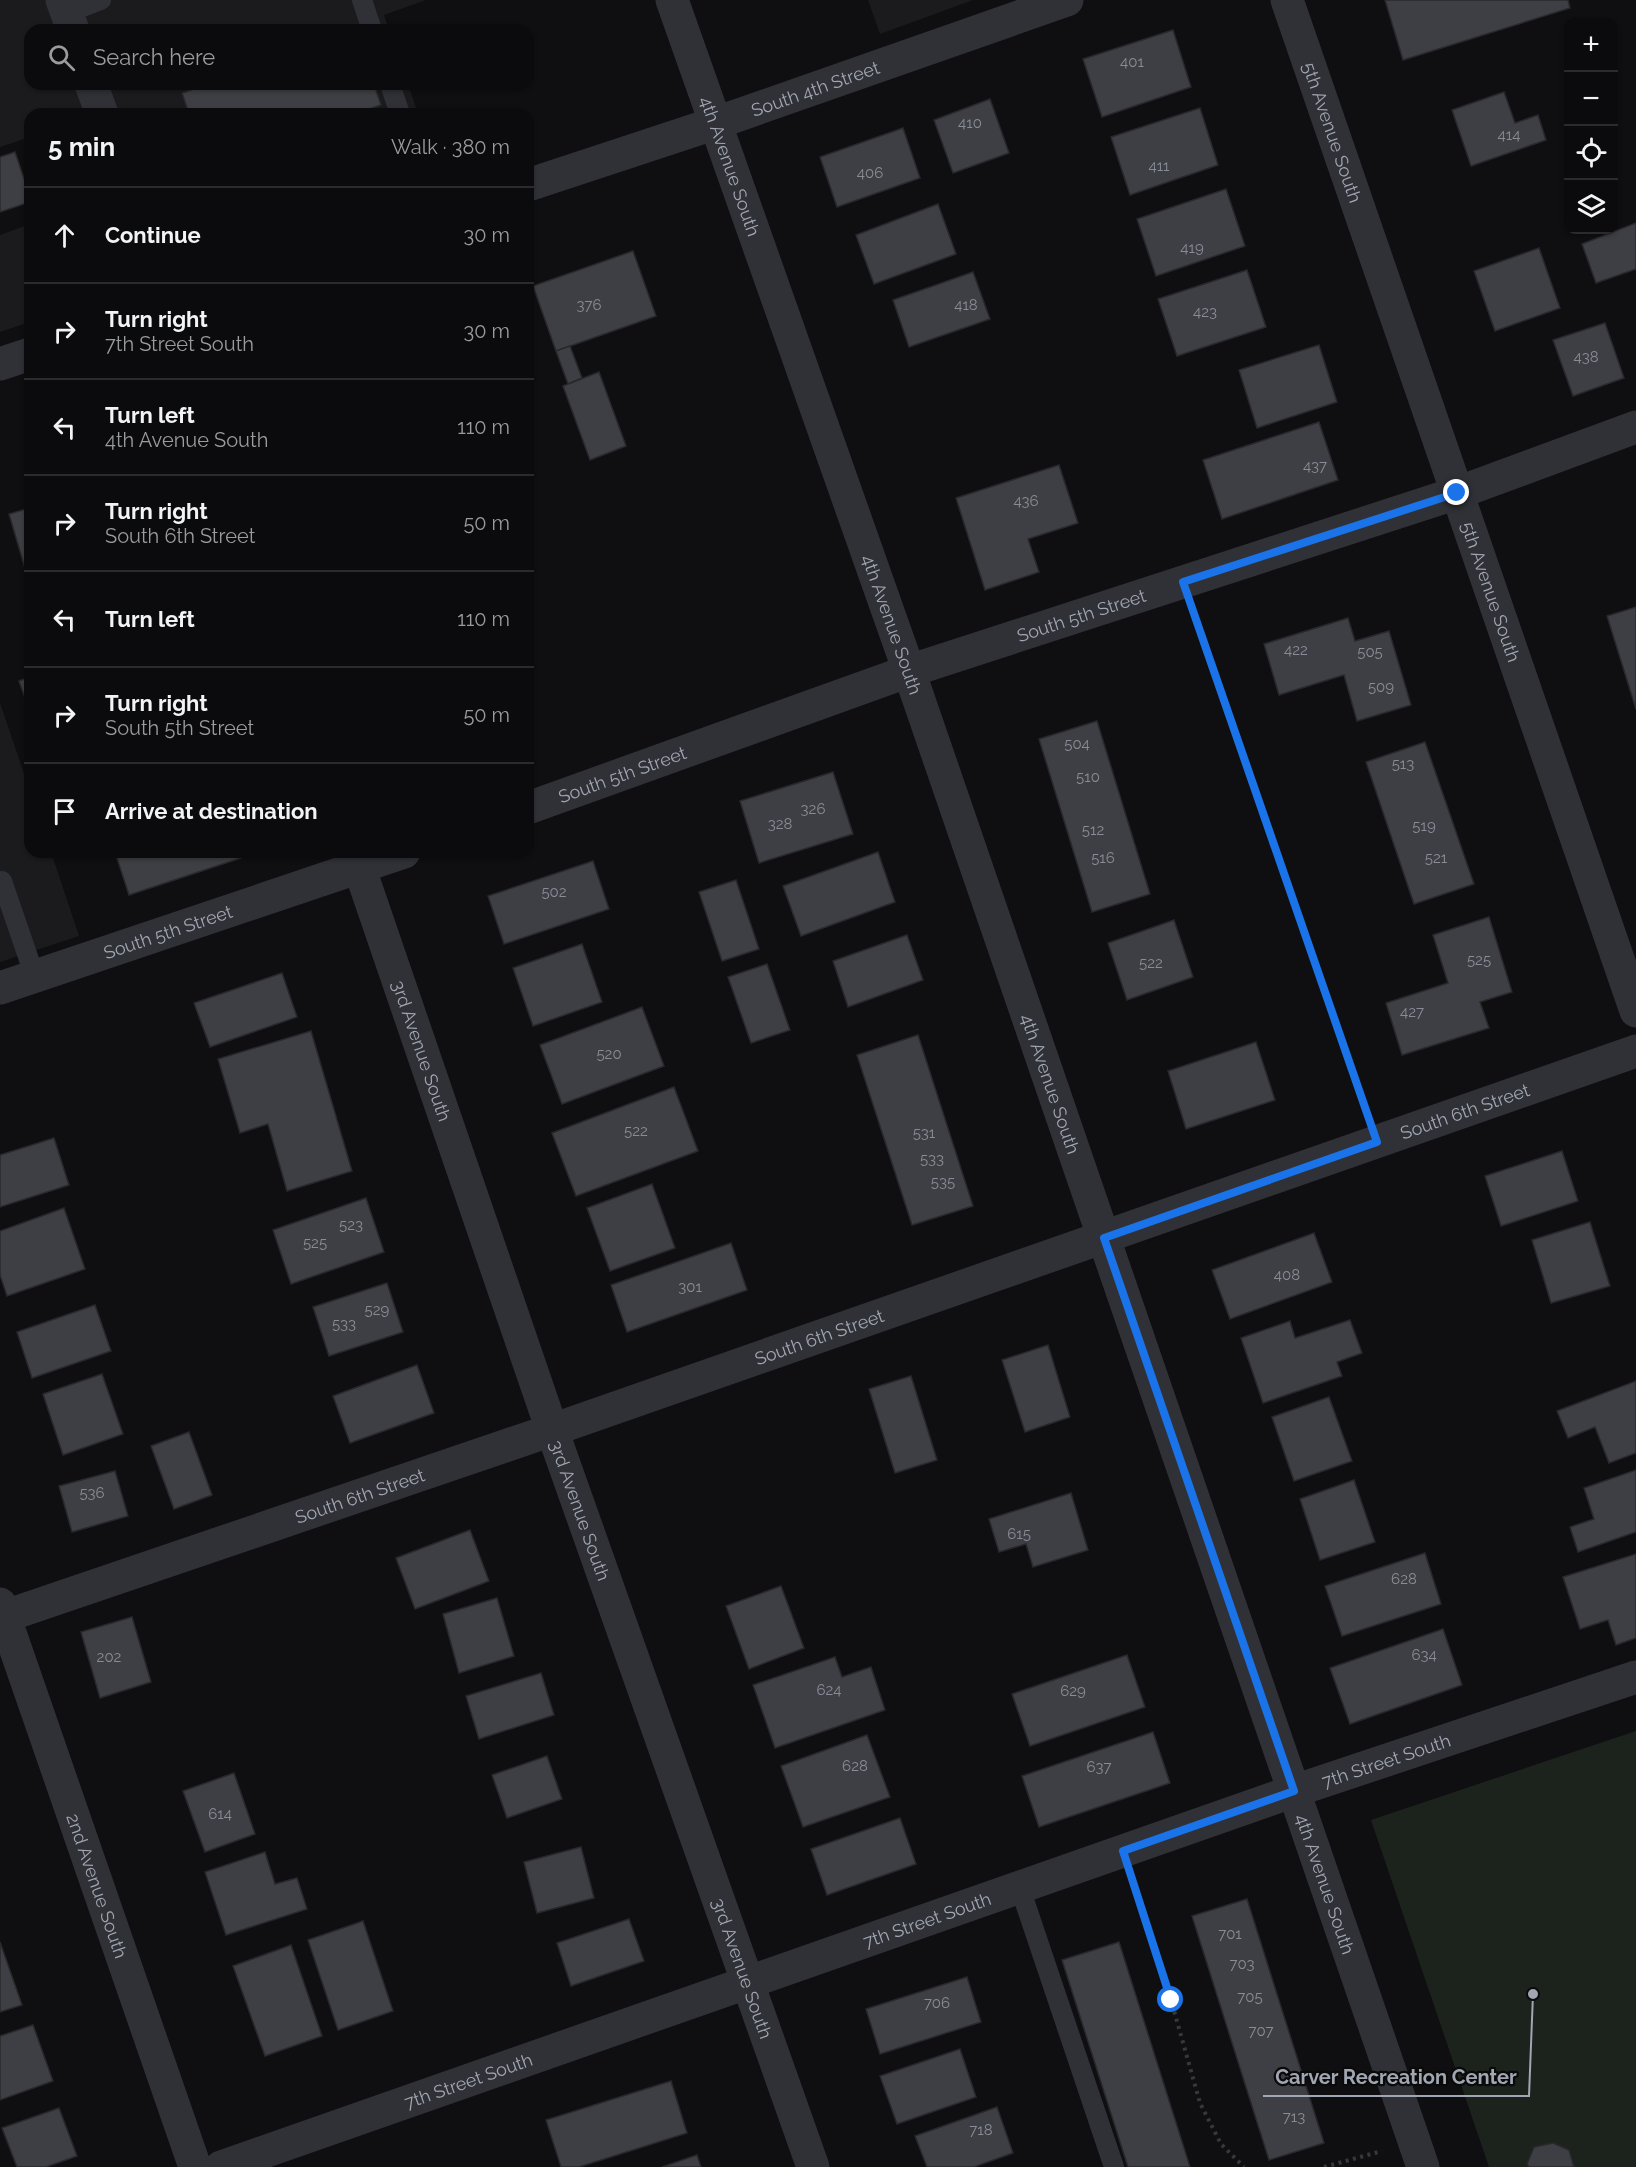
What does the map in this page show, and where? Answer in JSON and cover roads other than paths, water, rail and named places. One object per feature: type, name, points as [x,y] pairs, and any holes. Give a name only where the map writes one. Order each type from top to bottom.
[{"type":"street","name":"4th Avenue South","points":[[672,0],[909,671],[1419,2155]]},
{"type":"street","name":"South 4th Street","points":[[534,183],[716,123],[1067,0]]},
{"type":"street","name":"5th Avenue South","points":[[1287,0],[1636,1011]]},
{"type":"street","points":[[93,90],[100,108]]},
{"type":"street","points":[[0,364],[24,356]]},
{"type":"street","name":"South 5th Street","points":[[534,806],[909,671],[1457,493],[1636,427]]},
{"type":"street","name":"South 5th Street","points":[[0,988],[357,860]]},
{"type":"street","name":"3rd Avenue South","points":[[357,860],[552,1430],[813,2167]]},
{"type":"street","name":"South 6th Street","points":[[1,1613],[552,1430],[1636,1051]]},
{"type":"street","name":"2nd Avenue South","points":[[1,1613],[195,2167]]},
{"type":"street","name":"7th Street South","points":[[221,2167],[1294,1791],[1636,1677]]},
{"type":"lane","points":[[67,14],[101,0]]},
{"type":"lane","points":[[362,0],[370,24]]},
{"type":"lane","points":[[392,90],[398,108]]},
{"type":"lane","points":[[0,882],[2,881],[34,977]]},
{"type":"lane","points":[[1020,1888],[1114,2167]]},
{"type":"place","name":"Carver Recreation Center","points":[[1533,1994]]}]
